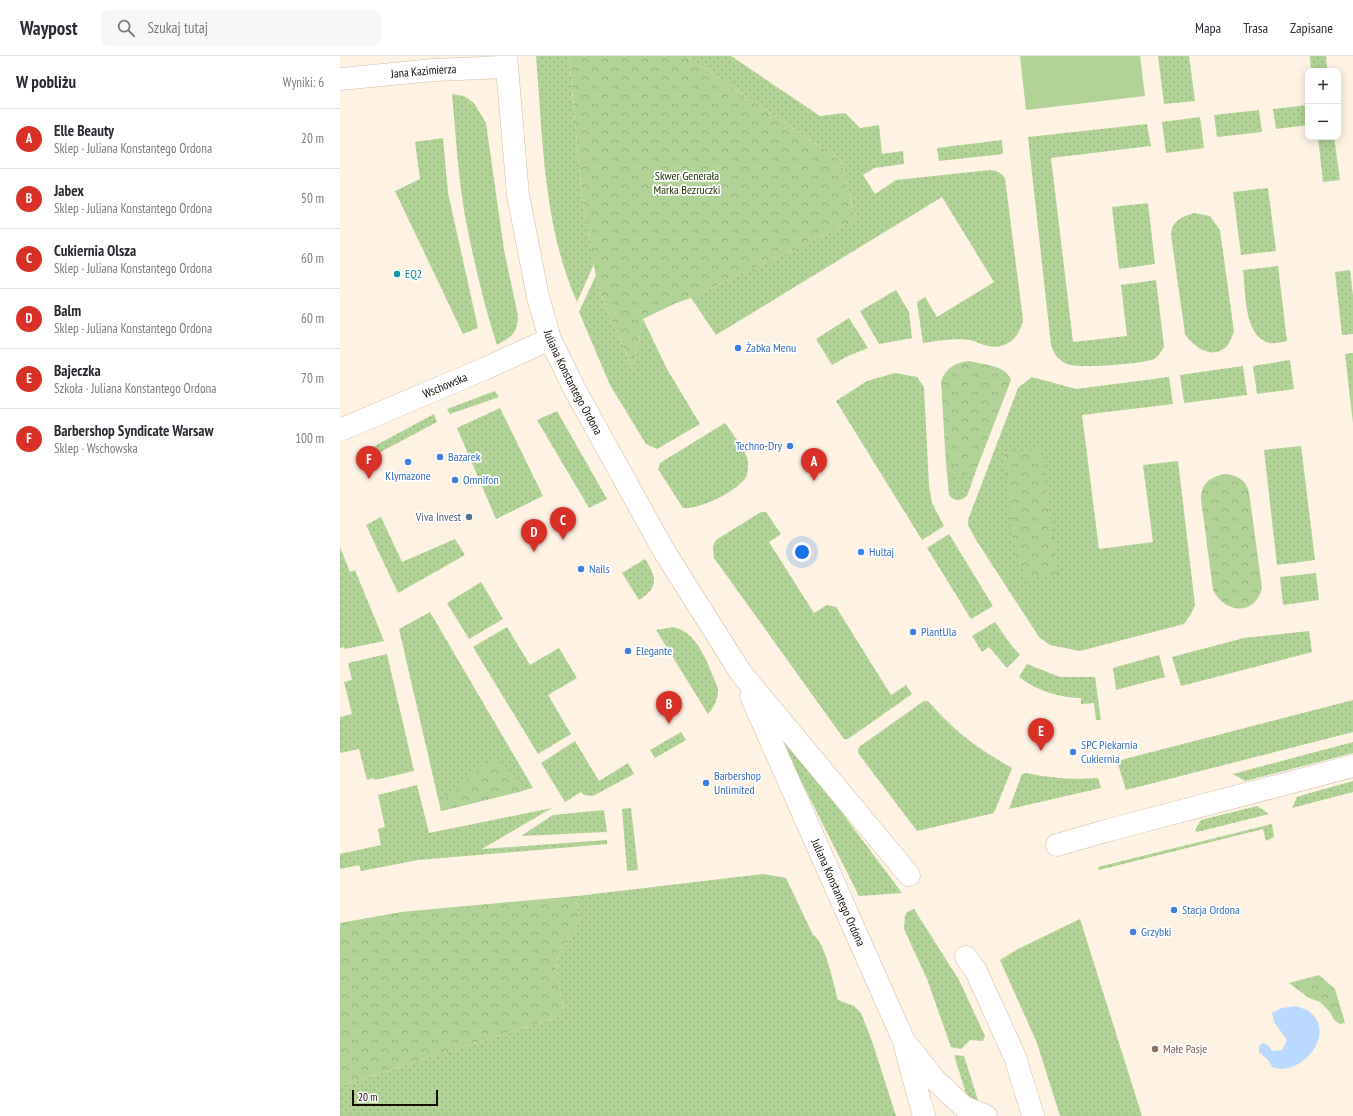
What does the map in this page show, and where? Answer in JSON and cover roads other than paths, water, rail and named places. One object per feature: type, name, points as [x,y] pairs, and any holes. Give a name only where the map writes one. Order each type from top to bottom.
[{"type":"street","name":"Jana Kazimierza","points":[[340,79],[507,62]]},
{"type":"street","name":"Juliana Konstantego Ordona","points":[[507,62],[518,195],[538,297],[550,339],[575,390],[664,551],[741,673],[909,875]]},
{"type":"street","name":"Wschowska","points":[[340,430],[496,364],[550,339]]},
{"type":"street","name":"Juliana Konstantego Ordona","points":[[741,673],[903,1039],[924,1116]]},
{"type":"street","points":[[1057,845],[1353,766]]},
{"type":"street","points":[[966,957],[976,971],[1015,1057],[1033,1116]]},
{"type":"street","points":[[903,1039],[935,1080],[964,1107],[986,1116]]},
{"type":"water","points":[[1296,1006],[1309,1011],[1317,1021],[1320,1031],[1317,1042],[1312,1052],[1304,1060],[1294,1066],[1283,1069],[1272,1067],[1269,1061],[1259,1052],[1259,1046],[1263,1043],[1269,1046],[1272,1051],[1282,1050],[1287,1040],[1274,1022],[1272,1013],[1282,1008]]},
{"type":"place","name":"EQ2","points":[[397,274]]},
{"type":"place","name":"Żabka Menu","points":[[738,348]]},
{"type":"place","name":"Techno-Dry","points":[[790,446]]},
{"type":"place","name":"Bazarek","points":[[440,457]]},
{"type":"place","name":"Klymazone","points":[[408,462]]},
{"type":"place","name":"Barbershop Syndicate Warsaw","points":[[369,479]]},
{"type":"place","name":"Omnifon","points":[[455,480]]},
{"type":"place","name":"Elle Beauty","points":[[814,481]]},
{"type":"place","name":"Viva Invest","points":[[469,517]]},
{"type":"place","name":"Cukiernia Olsza","points":[[563,540]]},
{"type":"place","name":"Balm","points":[[534,552]]},
{"type":"place","name":"Hultaj","points":[[861,552]]},
{"type":"place","name":"Nails","points":[[581,569]]},
{"type":"place","name":"PlantUla","points":[[913,632]]},
{"type":"place","name":"Elegante","points":[[628,651]]},
{"type":"place","name":"Jabex","points":[[669,724]]},
{"type":"place","name":"Bajeczka","points":[[1041,751]]},
{"type":"place","name":"SPC Piekarnia Cukiernia","points":[[1073,752]]},
{"type":"place","name":"Barbershop Unlimited","points":[[706,783]]},
{"type":"place","name":"Stacja Ordona","points":[[1174,910]]},
{"type":"place","name":"Grzybki","points":[[1133,932]]},
{"type":"place","name":"Małe Pasje","points":[[1155,1049]]},
{"type":"park label","name":"Skwer Generała Marka Bezruczki","points":[[687,183]]}]
